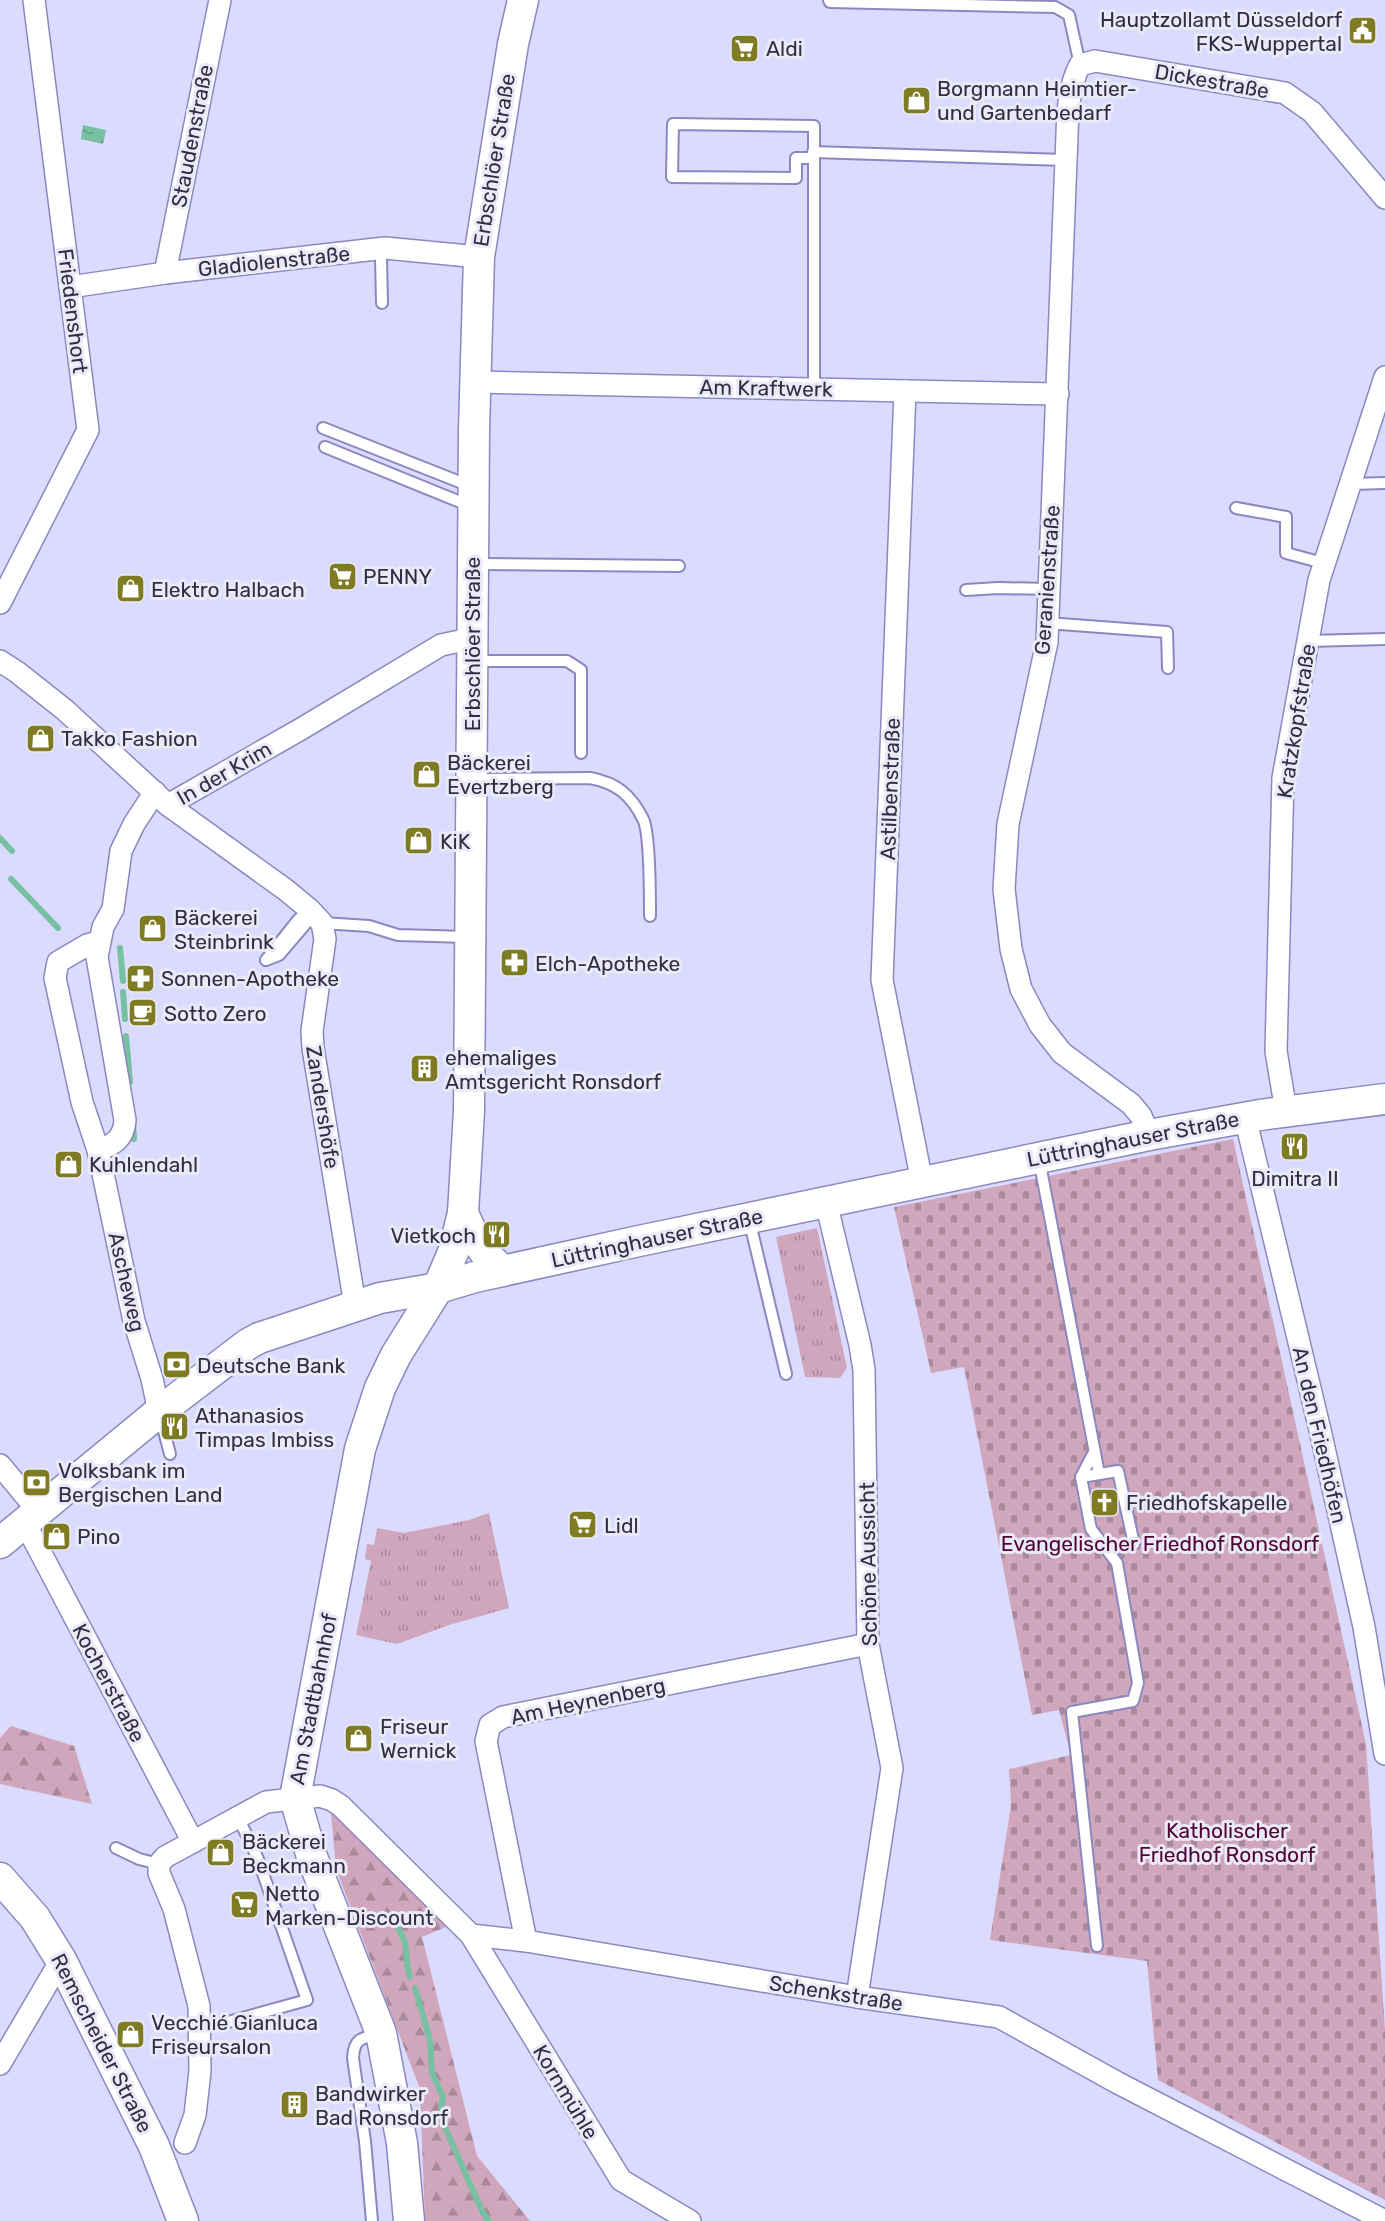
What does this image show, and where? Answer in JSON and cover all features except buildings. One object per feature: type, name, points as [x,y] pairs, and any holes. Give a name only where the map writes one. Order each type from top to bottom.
[{"type":"main road","name":"Erbschlöer Straße","points":[[438,1288],[454,1250],[463,1213],[468,1142],[473,497],[479,257],[509,68],[523,0]]},
{"type":"main road","name":"Lüttringhauser Straße","points":[[0,1543],[159,1412],[259,1338],[355,1305],[1039,1156],[1245,1117],[1385,1099]]},
{"type":"main road","points":[[463,1213],[472,1236],[481,1249],[503,1271]]},
{"type":"main road","name":"Am Stadtbahnhof","points":[[409,2221],[402,2143],[381,2033],[312,1857],[295,1798],[360,1449],[380,1388],[396,1355],[438,1288]]},
{"type":"main road","name":"Remscheider Straße","points":[[0,1878],[35,1918],[62,1960],[154,2146],[183,2221]]},
{"type":"street","name":"Friedenshort","points":[[0,603],[88,430],[34,0]]},
{"type":"street","name":"Staudenstraße","points":[[165,273],[220,0]]},
{"type":"street","name":"Dickestraße","points":[[1076,71],[1095,61],[1285,93],[1312,112],[1385,198]]},
{"type":"street","name":"Geranienstraße","points":[[1076,71],[1069,109],[1066,160],[1047,642],[1008,824],[1004,889],[1011,949],[1021,989],[1040,1025],[1062,1053],[1131,1104],[1141,1116],[1149,1135]]},
{"type":"street","name":"Gladiolenstraße","points":[[70,287],[165,273],[378,249],[479,257]]},
{"type":"street","name":"Kratzkopfstraße","points":[[1286,1111],[1276,1051],[1283,778],[1323,563],[1385,377]]},
{"type":"street","name":"Am Kraftwerk","points":[[475,382],[1058,394]]},
{"type":"street","name":"Astilbenstraße","points":[[905,391],[882,980],[922,1182]]},
{"type":"street","name":"In der Krim","points":[[0,661],[65,710],[161,799],[301,729],[441,645],[473,650]]},
{"type":"street","points":[[98,1150],[111,1146],[125,1131],[98,963],[99,942],[103,927],[113,909],[121,851],[134,824],[161,799],[286,890],[315,915]]},
{"type":"street","name":"Zandershöfe","points":[[315,915],[325,939],[312,1031],[313,1048],[355,1305]]},
{"type":"street","name":"Ascheweg","points":[[99,942],[87,945],[58,962],[55,978],[58,1001],[82,1102],[98,1150],[134,1321],[152,1379],[159,1412]]},
{"type":"street","name":"An den Friedhöfen","points":[[1245,1117],[1320,1430],[1364,1627],[1385,1754]]},
{"type":"street","name":"Schöne Aussicht","points":[[826,1202],[864,1370],[868,1644],[892,1768],[857,1997]]},
{"type":"street","name":"Kocherstraße","points":[[0,1465],[32,1518],[193,1842]]},
{"type":"street","name":"Am Heynenberg","points":[[526,1941],[486,1741],[490,1725],[503,1717],[868,1644]]},
{"type":"street","points":[[185,2143],[195,2115],[200,2071],[199,2006],[174,1909],[159,1873],[159,1864],[165,1857],[266,1802],[320,1796],[341,1806],[471,1935]]},
{"type":"street","name":"Schenkstraße","points":[[471,1935],[526,1941],[857,1997],[999,2017],[1118,2083],[1385,2221]]},
{"type":"street","name":"Kornmühle","points":[[471,1935],[621,2180],[690,2221]]},
{"type":"street","points":[[0,2064],[62,1960]]},
{"type":"lane","points":[[830,0],[830,2],[1055,8],[1069,15],[1076,71]]},
{"type":"lane","points":[[814,389],[813,155],[814,126],[673,124],[672,177],[796,178],[796,158],[813,155],[1066,160]]},
{"type":"lane","points":[[378,249],[381,258],[382,303]]},
{"type":"lane","points":[[323,429],[473,497]]},
{"type":"lane","points":[[326,447],[473,497]]},
{"type":"lane","points":[[1351,484],[1385,483]]},
{"type":"lane","points":[[1236,507],[1286,517],[1286,553],[1323,563]]},
{"type":"lane","points":[[473,564],[679,566]]},
{"type":"lane","points":[[966,590],[1049,589]]},
{"type":"lane","points":[[1047,623],[1167,632],[1168,668]]},
{"type":"lane","points":[[1308,641],[1385,639]]},
{"type":"lane","points":[[473,650],[567,661],[581,670],[581,753]]},
{"type":"lane","points":[[471,779],[591,778],[618,787],[644,820],[650,916]]},
{"type":"lane","points":[[315,915],[279,955],[266,960],[291,928],[315,915],[369,926],[398,936],[470,937]]},
{"type":"lane","points":[[1039,1156],[1099,1474]]},
{"type":"lane","points":[[749,1218],[786,1374]]},
{"type":"lane","points":[[159,1412],[170,1454]]},
{"type":"lane","points":[[1094,1452],[1082,1477],[1091,1529],[1117,1563],[1138,1683],[1133,1701],[1072,1713],[1097,1946]]},
{"type":"lane","points":[[1082,1477],[1118,1471],[1134,1544],[1108,1550]]},
{"type":"lane","points":[[200,2025],[221,2024],[307,2000],[258,1859],[238,1817]]},
{"type":"lane","points":[[116,1848],[159,1864]]},
{"type":"lane","points":[[372,2221],[354,2048],[363,2038],[381,2033]]},
{"type":"green space","points":[[1233,1139],[1366,1744],[1385,2030],[1385,2200],[1158,2080],[1147,1961],[990,1940],[1011,1805],[1009,1769],[1071,1755],[1059,1710],[1032,1715],[964,1367],[931,1373],[894,1207]]},
{"type":"green space","points":[[817,1228],[847,1368],[840,1378],[805,1377],[776,1237]]},
{"type":"green space","points":[[489,1513],[509,1608],[449,1625],[397,1644],[356,1635],[371,1561],[365,1559],[367,1544],[374,1545],[377,1528],[404,1533],[469,1520]]},
{"type":"green space","points":[[11,1726],[74,1746],[92,1804],[0,1784],[0,1738]]},
{"type":"green space","points":[[331,1812],[424,1902],[446,1927],[422,1937],[477,2156],[530,2221],[425,2221],[420,2089],[336,1869]]},
{"type":"water","points":[[83,125],[106,130],[103,144],[81,139]]},
{"type":"waterway","points":[[0,838],[12,851]]},
{"type":"waterway","points":[[11,879],[58,928]]},
{"type":"waterway","points":[[120,948],[123,981]]},
{"type":"waterway","points":[[123,992],[125,1019]]},
{"type":"waterway","points":[[126,1036],[130,1082]]},
{"type":"waterway","points":[[133,1124],[134,1139]]},
{"type":"waterway","points":[[396,1920],[405,1943],[410,1977]]},
{"type":"waterway","points":[[415,1988],[430,2040],[432,2073],[443,2097],[440,2116],[482,2211],[489,2221]]},
{"type":"place","name":"Hauptzollamt Düsseldorf FKS-Wuppertal","points":[[1363,31]]},
{"type":"place","name":"Aldi","points":[[745,48]]},
{"type":"place","name":"Borgmann Heimtier- und Gartenbedarf","points":[[916,100]]},
{"type":"place","name":"PENNY","points":[[342,576]]},
{"type":"place","name":"Elektro Halbach","points":[[130,589]]},
{"type":"place","name":"Takko Fashion","points":[[40,738]]},
{"type":"place","name":"Bäckerei Evertzberg","points":[[426,774]]},
{"type":"place","name":"KiK","points":[[419,841]]},
{"type":"place","name":"Bäckerei Steinbrink","points":[[153,929]]},
{"type":"place","name":"Elch-Apotheke","points":[[514,963]]},
{"type":"place","name":"Sonnen-Apotheke","points":[[140,978]]},
{"type":"place","name":"Sotto Zero","points":[[143,1013]]},
{"type":"place","name":"ehemaliges Amtsgericht Ronsdorf","points":[[424,1069]]},
{"type":"place","name":"Dimitra II","points":[[1295,1147]]},
{"type":"place","name":"Kuhlendahl","points":[[68,1164]]},
{"type":"place","name":"Vietkoch","points":[[497,1235]]},
{"type":"place","name":"Deutsche Bank","points":[[176,1365]]},
{"type":"place","name":"Athanasios Timpas Imbiss","points":[[174,1427]]},
{"type":"place","name":"Volksbank im Bergischen Land","points":[[37,1482]]},
{"type":"place","name":"Friedhofskapelle","points":[[1105,1502]]},
{"type":"place","name":"Lidl","points":[[583,1525]]},
{"type":"place","name":"Pino","points":[[56,1536]]},
{"type":"place","name":"Friseur Wernick","points":[[359,1738]]},
{"type":"place","name":"Bäckerei Beckmann","points":[[221,1853]]},
{"type":"place","name":"Netto Marken-Discount","points":[[244,1905]]},
{"type":"place","name":"Vecchié Gianluca Friseursalon","points":[[130,2034]]},
{"type":"place","name":"Bandwirker Bad Ronsdorf","points":[[294,2105]]},
{"type":"park label","name":"Evangelischer Friedhof Ronsdorf","points":[[1160,1543]]},
{"type":"park label","name":"Katholischer Friedhof Ronsdorf","points":[[1227,1842]]}]
